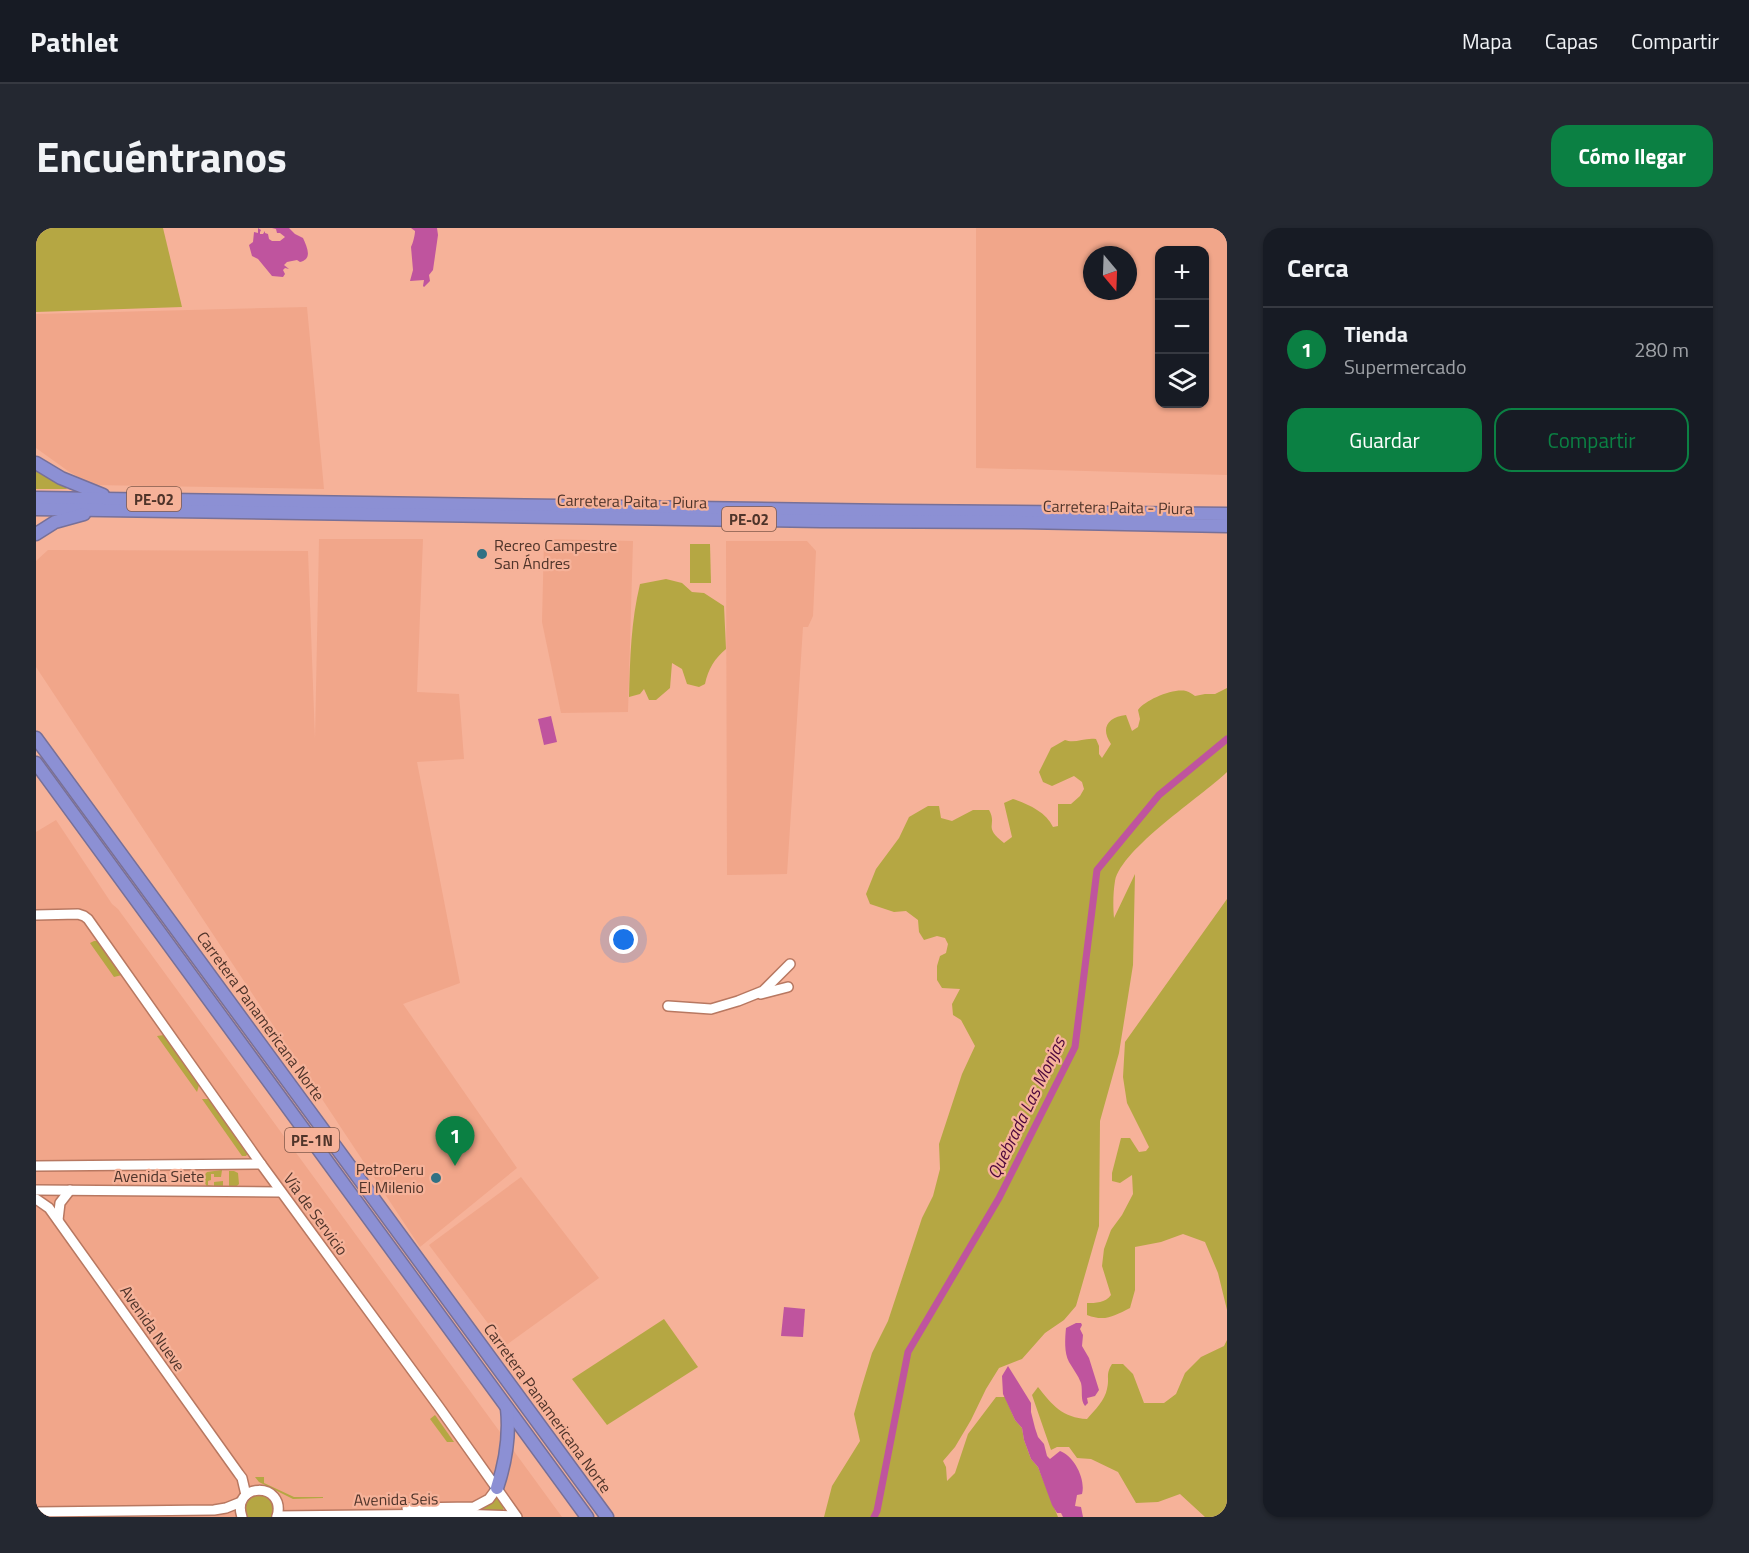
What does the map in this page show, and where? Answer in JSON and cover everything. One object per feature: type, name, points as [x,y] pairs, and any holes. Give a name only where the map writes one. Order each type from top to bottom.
[{"type":"highway","points":[[36,463],[114,504]]},
{"type":"highway","name":"Carretera Paita - Piura","points":[[36,498],[114,504],[1227,526]]},
{"type":"highway","points":[[36,534],[64,518],[114,504]]},
{"type":"highway","name":"Carretera Paita - Piura","points":[[36,509],[114,504],[1227,514]]},
{"type":"highway","name":"Carretera Panamericana Norte","points":[[37,739],[607,1517]]},
{"type":"highway","name":"Carretera Panamericana Norte","points":[[36,763],[587,1517]]},
{"type":"highway","points":[[203,991],[215,982]]},
{"type":"highway","points":[[451,1330],[464,1320]]},
{"type":"highway","points":[[497,1488],[507,1452],[509,1426],[507,1407]]},
{"type":"street","name":"Vía de Servicio","points":[[36,915],[78,914],[84,916],[93,926],[281,1192],[517,1516]]},
{"type":"street","points":[[753,996],[772,984],[790,964]]},
{"type":"street","points":[[668,1006],[711,1009],[788,987]]},
{"type":"street","name":"Avenida Siete","points":[[36,1166],[261,1164]]},
{"type":"street","name":"Avenida Siete","points":[[36,1190],[281,1192]]},
{"type":"street","points":[[58,1220],[60,1203],[70,1190]]},
{"type":"street","name":"Avenida Nueve","points":[[36,1199],[49,1208],[58,1220],[242,1478],[258,1490],[266,1491],[276,1498],[278,1514]]},
{"type":"street","name":"Avenida Nueve","points":[[240,1517],[240,1508],[244,1498],[242,1478]]},
{"type":"street","name":"Avenida Seis","points":[[302,1514],[474,1506],[489,1499],[497,1488]]},
{"type":"street","points":[[36,1512],[214,1510],[226,1508],[254,1490],[258,1490]]},
{"type":"street","points":[[214,1510],[240,1517]]},
{"type":"street","name":"Avenida Seis","points":[[278,1514],[517,1516]]},
{"type":"shaded area","points":[[36,228],[163,228],[182,307],[36,312]]},
{"type":"shaded area","points":[[258,228],[261,230],[260,234],[265,231],[272,241],[280,241],[285,237],[272,228],[289,228],[303,238],[308,252],[307,258],[300,262],[297,260],[287,262],[284,265],[289,269],[283,270],[285,274],[283,277],[272,276],[258,259],[252,256],[249,245],[253,242],[254,232],[258,233]]},
{"type":"shaded area","points":[[411,228],[437,228],[433,270],[429,275],[430,281],[424,287],[424,280],[410,281],[413,270],[411,247],[415,231]]},
{"type":"shaded area","points":[[976,228],[1227,228],[1227,475],[976,468]]},
{"type":"shaded area","points":[[307,307],[324,489],[92,485],[36,448],[36,314]]},
{"type":"shaded area","points":[[36,467],[64,485],[67,489],[36,489]]},
{"type":"shaded area","points":[[319,539],[423,539],[417,692],[459,694],[464,759],[417,762],[460,983],[403,1004],[517,1168],[420,1247],[36,667],[36,561],[48,550],[308,551],[315,739]]},
{"type":"shaded area","points":[[544,539],[633,541],[628,712],[561,713],[542,622]]},
{"type":"shaded area","points":[[726,541],[807,541],[816,551],[813,616],[808,627],[803,627],[787,874],[727,875]]},
{"type":"shaded area","points":[[690,544],[710,544],[711,583],[690,583]]},
{"type":"shaded area","points":[[666,579],[682,583],[692,592],[704,593],[724,606],[726,649],[712,664],[705,684],[699,687],[687,684],[682,669],[672,663],[670,688],[656,700],[649,700],[644,689],[640,694],[629,697],[633,626],[640,584]]},
{"type":"shaded area","points":[[1227,688],[1227,772],[1147,839],[1121,868],[1115,881],[1114,918],[1135,874],[1133,965],[1119,1053],[1100,1121],[1099,1226],[1076,1306],[1064,1320],[1045,1333],[1022,1359],[999,1368],[955,1447],[943,1461],[947,1481],[955,1473],[968,1434],[996,1397],[1005,1397],[1015,1420],[1022,1428],[1031,1459],[1038,1467],[1058,1517],[824,1517],[832,1486],[860,1441],[854,1414],[861,1389],[872,1353],[888,1321],[922,1218],[933,1196],[940,1169],[939,1144],[962,1074],[975,1046],[961,1020],[953,1015],[952,1004],[960,989],[942,988],[937,980],[940,956],[946,953],[948,944],[945,938],[937,936],[924,940],[919,932],[918,920],[906,911],[894,912],[870,904],[866,894],[876,869],[899,838],[909,817],[928,806],[939,806],[941,818],[952,821],[973,810],[989,810],[992,829],[1004,843],[1012,837],[1004,803],[1013,799],[1041,813],[1053,827],[1058,826],[1058,804],[1071,804],[1084,789],[1082,782],[1074,776],[1052,786],[1043,782],[1039,772],[1051,748],[1065,740],[1096,739],[1102,758],[1111,744],[1106,728],[1115,718],[1126,715],[1132,731],[1138,727],[1140,719],[1138,710],[1147,702],[1160,696],[1174,691],[1187,691],[1195,696],[1215,694]]},
{"type":"shaded area","points":[[551,716],[557,742],[544,745],[538,719]]},
{"type":"shaded area","points":[[56,820],[112,904],[118,909],[562,1517],[36,1517],[36,832]]},
{"type":"shaded area","points":[[1227,899],[1227,1310],[1218,1273],[1205,1242],[1183,1234],[1161,1242],[1135,1247],[1135,1290],[1130,1308],[1114,1316],[1093,1317],[1087,1315],[1087,1303],[1103,1301],[1111,1295],[1102,1266],[1104,1249],[1111,1230],[1133,1194],[1132,1175],[1120,1183],[1112,1181],[1121,1138],[1130,1138],[1139,1152],[1146,1151],[1149,1147],[1127,1103],[1123,1077],[1125,1042]]},
{"type":"shaded area","points":[[97,941],[122,975],[114,977],[90,943]]},
{"type":"shaded area","points":[[164,1035],[199,1085],[197,1092],[157,1036]]},
{"type":"shaded area","points":[[202,1099],[209,1099],[248,1153],[246,1156],[242,1156]]},
{"type":"shaded area","points":[[222,1170],[221,1177],[214,1177],[214,1174],[211,1174],[208,1185],[214,1186],[214,1182],[223,1181],[223,1188],[207,1187],[204,1179],[207,1172]]},
{"type":"shaded area","points":[[229,1171],[238,1173],[239,1184],[236,1187],[229,1187]]},
{"type":"shaded area","points":[[521,1177],[599,1278],[505,1346],[429,1245]]},
{"type":"shaded area","points":[[784,1307],[805,1309],[803,1337],[781,1336]]},
{"type":"shaded area","points":[[664,1319],[698,1367],[607,1425],[572,1379]]},
{"type":"shaded area","points":[[1076,1323],[1082,1325],[1080,1329],[1083,1335],[1082,1346],[1089,1358],[1099,1390],[1095,1396],[1087,1398],[1088,1403],[1085,1406],[1081,1383],[1067,1358],[1065,1341],[1066,1328]]},
{"type":"shaded area","points":[[1227,1340],[1227,1517],[1205,1517],[1180,1494],[1158,1502],[1136,1503],[1118,1472],[1091,1459],[1077,1458],[1069,1447],[1057,1447],[1051,1450],[1032,1395],[1038,1387],[1065,1413],[1087,1419],[1106,1393],[1112,1364],[1123,1364],[1133,1374],[1144,1403],[1164,1403],[1176,1394],[1185,1373],[1201,1357],[1224,1346]]},
{"type":"shaded area","points":[[1008,1366],[1031,1403],[1035,1428],[1044,1444],[1047,1456],[1050,1459],[1060,1451],[1070,1458],[1078,1469],[1083,1488],[1082,1494],[1077,1495],[1075,1506],[1081,1507],[1083,1517],[1063,1517],[1052,1505],[1038,1467],[1031,1459],[1022,1428],[1015,1420],[1003,1394],[1002,1376]]},
{"type":"shaded area","points":[[435,1415],[454,1442],[447,1442],[430,1419]]},
{"type":"shaded area","points":[[255,1477],[264,1477],[264,1483],[294,1497],[323,1498],[293,1499],[259,1482]]},
{"type":"shaded area","points":[[261,1494],[273,1503],[273,1517],[246,1517],[247,1501]]},
{"type":"shaded area","points":[[497,1497],[504,1507],[503,1510],[473,1512],[488,1505]]},
{"type":"waterway","name":"Quebrada Las Monjas","points":[[874,1517],[908,1352],[999,1198],[1075,1047],[1097,870],[1159,795],[1227,739]]},
{"type":"place","name":"Recreo Campestre San Ándres","points":[[482,554]]},
{"type":"place","name":"Tienda","points":[[455,1166]]},
{"type":"place","name":"PetroPeru El Milenio","points":[[436,1178]]}]
